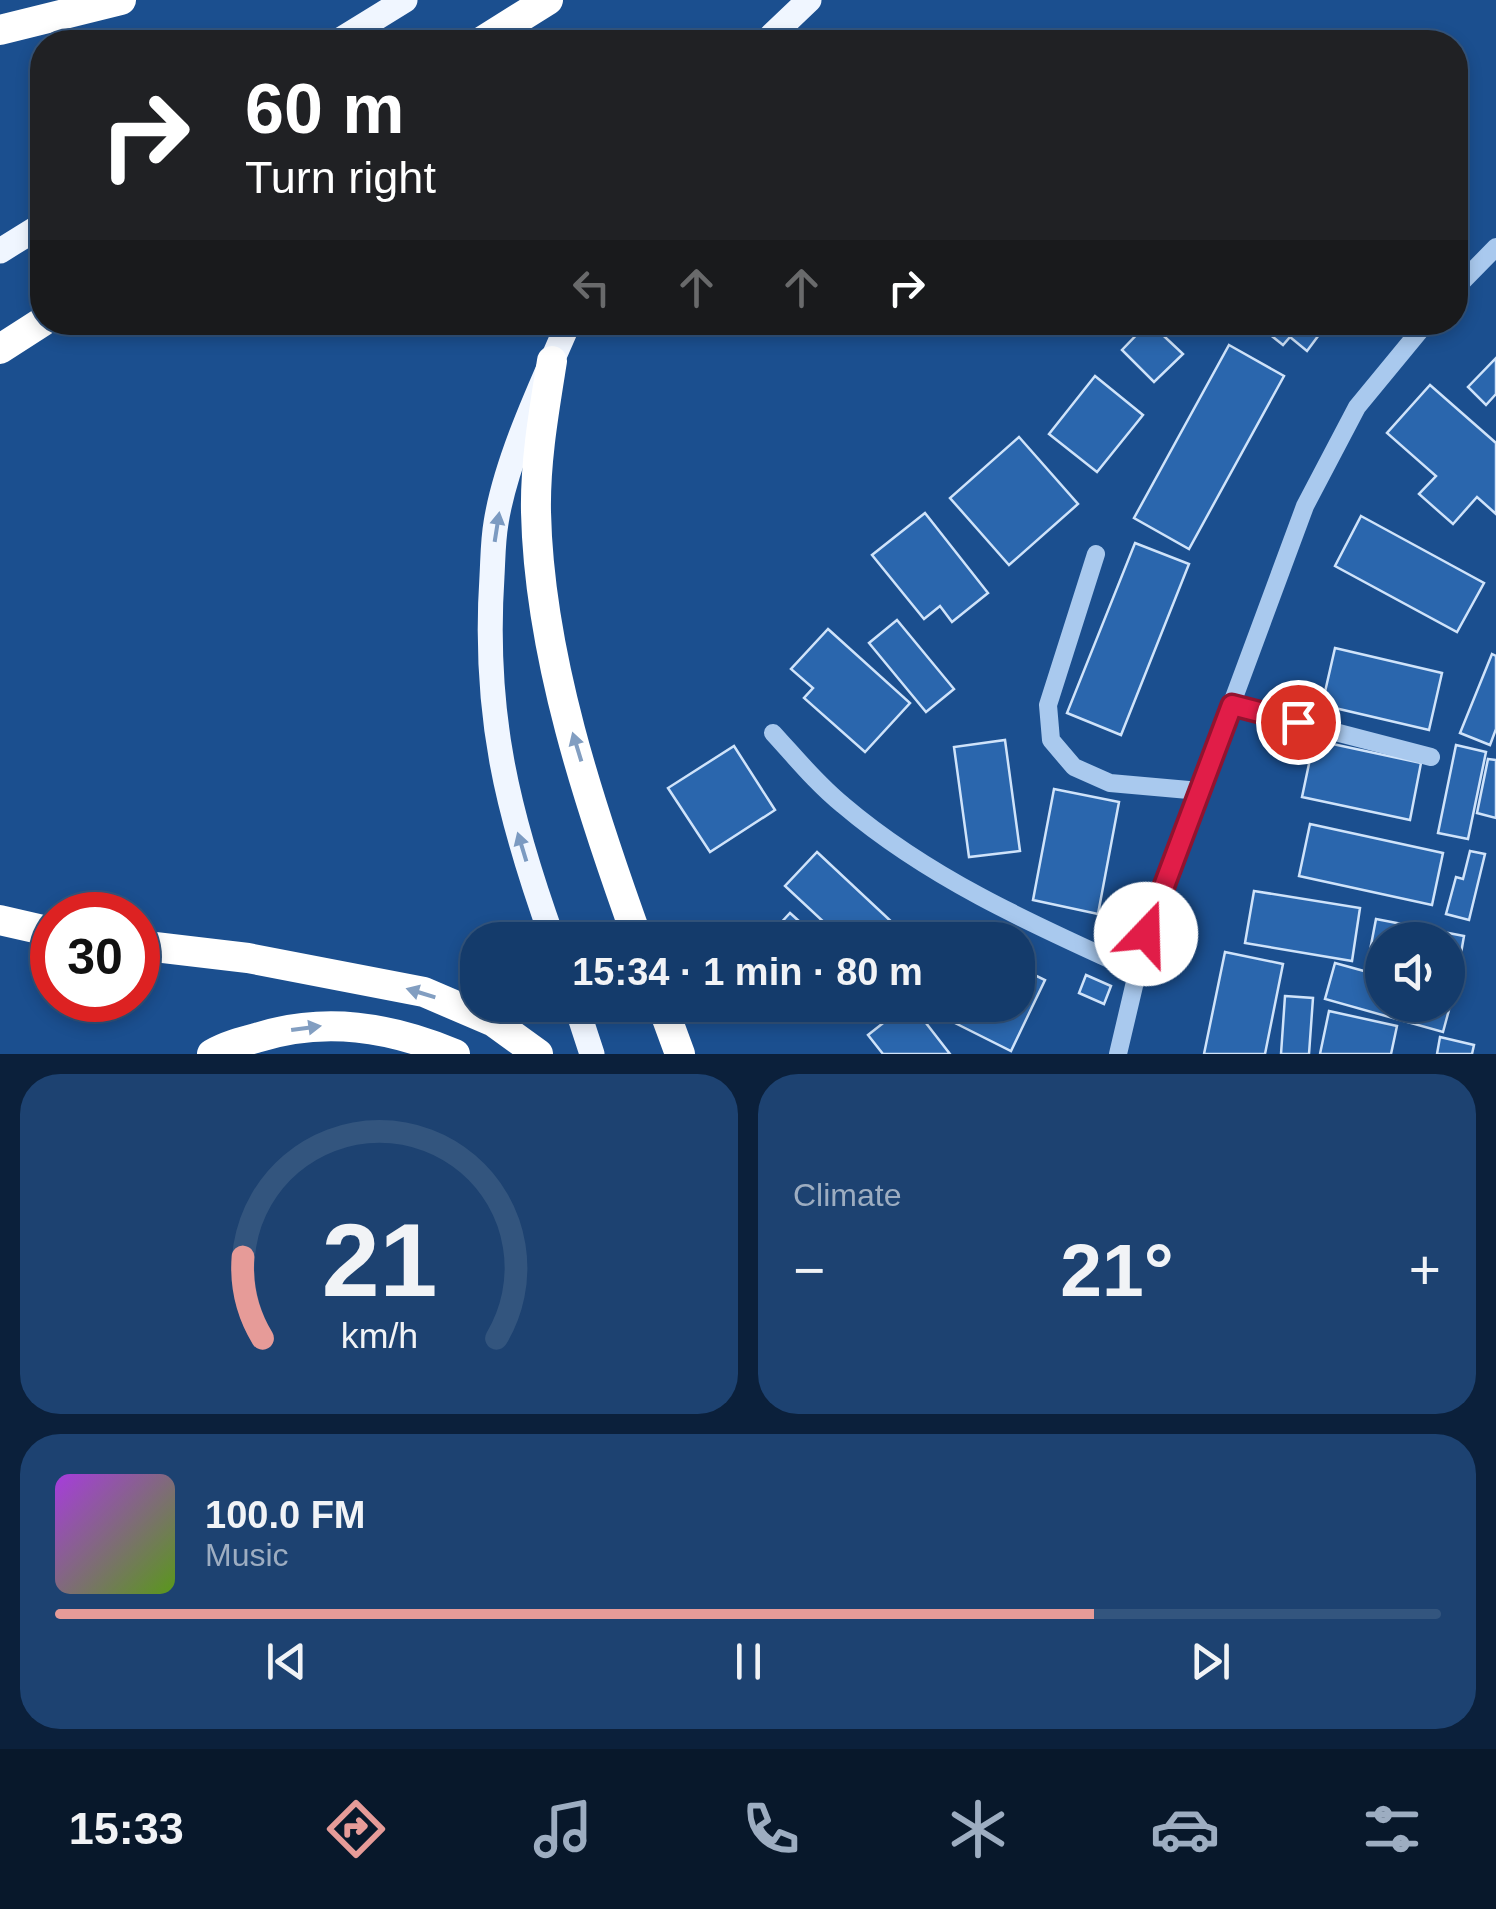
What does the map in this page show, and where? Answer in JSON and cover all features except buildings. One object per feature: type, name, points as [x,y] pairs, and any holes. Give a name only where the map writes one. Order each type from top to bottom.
[{"type":"highway","points":[[0,30],[121,0]]},
{"type":"highway","points":[[500,30],[548,0]]},
{"type":"highway","points":[[0,349],[30,330]]},
{"type":"highway","points":[[552,361],[542,426],[536,512],[544,592],[563,700],[632,922]]},
{"type":"highway","points":[[0,920],[30,927]]},
{"type":"highway","points":[[160,948],[248,958],[424,992],[494,1022],[538,1054]]},
{"type":"highway","points":[[668,1022],[680,1054]]},
{"type":"highway","points":[[212,1054],[274,1032],[334,1024],[400,1033],[455,1054]]},
{"type":"main road","points":[[356,30],[405,0]]},
{"type":"main road","points":[[778,30],[809,0]]},
{"type":"main road","points":[[0,252],[30,233]]},
{"type":"main road","points":[[546,922],[509,806],[493,721],[488,634],[496,521],[517,450],[563,335]]},
{"type":"main road","points":[[582,1022],[592,1054]]},
{"type":"street","points":[[1468,276],[1496,248]]},
{"type":"street","points":[[1118,1054],[1146,934],[1305,506],[1357,408],[1416,335]]},
{"type":"street","points":[[1096,554],[1048,705],[1051,740],[1074,767],[1110,783],[1200,791]]},
{"type":"street","points":[[1232,705],[1431,757]]},
{"type":"street","points":[[772,733],[840,804],[897,847],[997,908],[1138,972]]},
{"type":"route","points":[[1146,934],[1232,705],[1298,722]]}]
